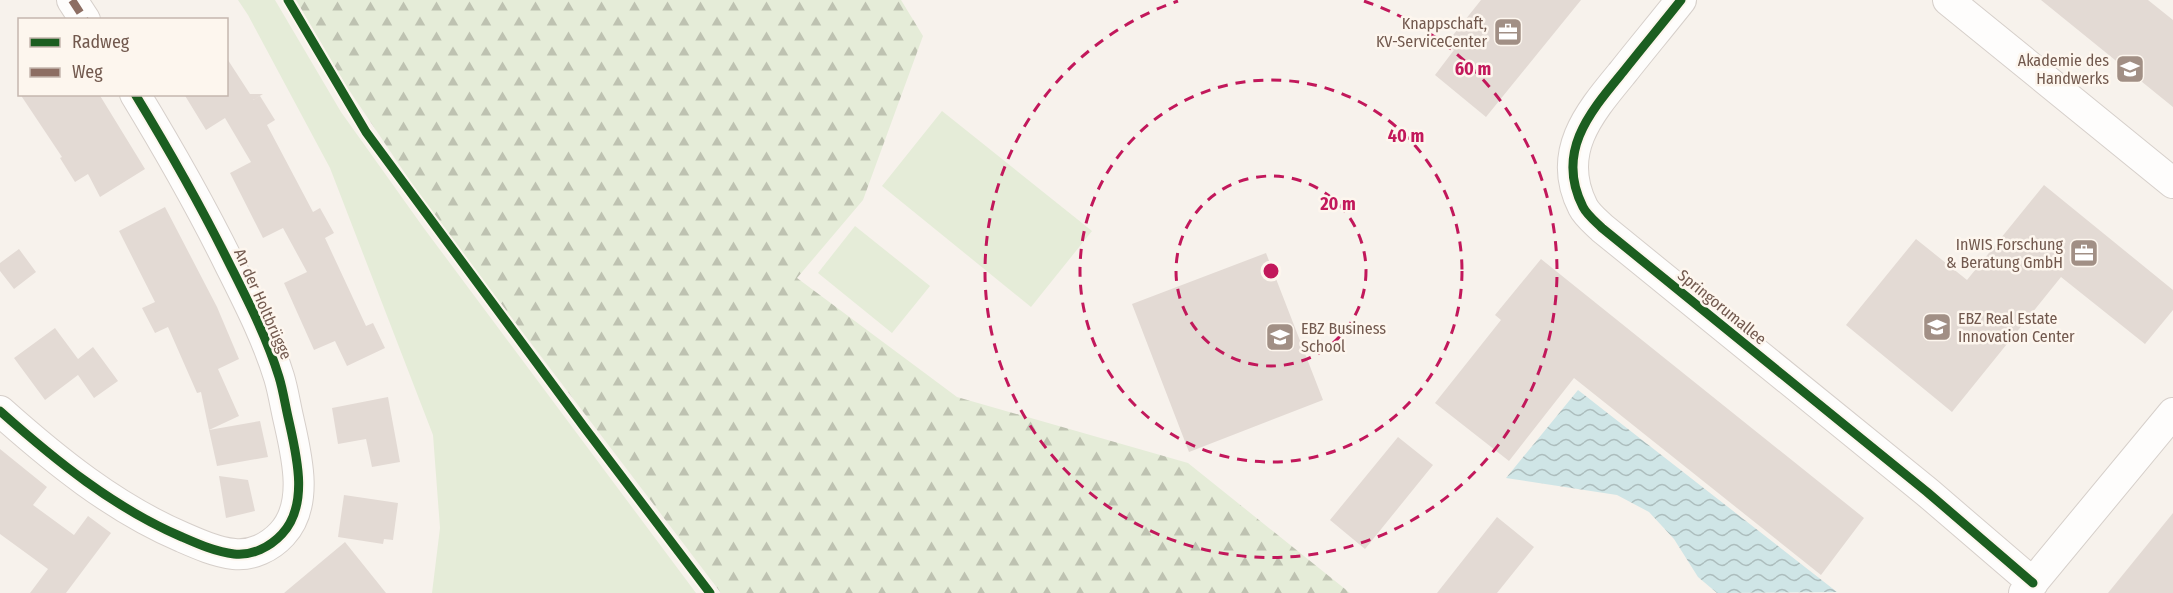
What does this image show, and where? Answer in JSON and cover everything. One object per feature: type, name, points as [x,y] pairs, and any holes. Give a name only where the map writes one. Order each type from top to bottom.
[{"type":"street","points":[[72,0],[84,18]]},
{"type":"street","name":"Springorumallee","points":[[1681,0],[1591,111],[1577,138],[1573,164],[1576,190],[1584,209],[1602,228],[1928,492],[2029,588],[2173,413]]},
{"type":"street","points":[[1948,0],[2173,183]]},
{"type":"street","name":"An der Holtbrügge","points":[[0,411],[92,486],[156,526],[199,545],[234,554],[255,552],[274,543],[289,527],[297,507],[298,473],[296,453],[279,378],[257,320],[211,227],[178,165],[136,96]]},
{"type":"green space","points":[[238,0],[275,0],[341,112],[423,227],[696,593],[432,593],[440,528],[433,435],[330,168]]},
{"type":"green space","points":[[296,0],[901,0],[923,36],[863,200],[797,278],[957,397],[1188,463],[1350,593],[721,593],[429,209],[347,87]]},
{"type":"green space","points":[[942,111],[1092,231],[1031,307],[882,186]]},
{"type":"green space","points":[[855,226],[930,286],[892,333],[818,273]]},
{"type":"water","points":[[1578,390],[1837,592],[1717,593],[1698,577],[1674,539],[1649,512],[1617,495],[1506,478]]},
{"type":"building","points":[[1481,0],[1581,0],[1486,117],[1435,75],[1454,50],[1446,44]]},
{"type":"building","points":[[2041,0],[2148,0],[2173,20],[2173,107]]},
{"type":"building","points":[[228,60],[250,94],[263,94],[253,100],[260,96],[275,120],[267,125],[313,212],[320,208],[334,233],[325,238],[366,326],[373,323],[385,348],[347,366],[335,341],[314,350],[284,283],[307,272],[283,228],[263,238],[230,173],[251,162],[225,118],[206,130],[185,96],[228,96]]},
{"type":"building","points":[[21,96],[100,96],[145,169],[100,197],[88,174],[75,182],[60,158],[62,157]]},
{"type":"building","points":[[2044,185],[2173,290],[2173,310],[2145,344],[2061,277],[1952,412],[1846,325],[1916,239],[1967,280]]},
{"type":"building","points":[[165,207],[217,307],[239,359],[218,369],[239,416],[209,430],[201,392],[197,393],[168,327],[155,333],[142,308],[155,302],[119,231]]},
{"type":"building","points":[[19,249],[36,272],[14,289],[0,271],[0,263]]},
{"type":"building","points":[[1266,253],[1323,400],[1189,452],[1132,304]]},
{"type":"building","points":[[1541,259],[1864,518],[1821,575],[1574,378],[1509,461],[1435,403],[1501,320],[1495,315]]},
{"type":"building","points":[[55,328],[78,359],[93,347],[118,381],[94,398],[78,375],[45,400],[14,358]]},
{"type":"building","points":[[388,397],[400,462],[372,467],[366,439],[338,444],[332,408]]},
{"type":"building","points":[[260,421],[268,457],[217,466],[209,430]]},
{"type":"building","points":[[1398,437],[1433,465],[1365,549],[1330,520]]},
{"type":"building","points":[[0,449],[47,487],[33,505],[74,535],[88,516],[111,533],[66,593],[30,593],[48,569],[0,534]]},
{"type":"building","points":[[219,476],[248,480],[255,511],[226,518]]},
{"type":"building","points":[[344,495],[398,503],[393,540],[384,539],[383,544],[338,537]]},
{"type":"building","points":[[2173,513],[2173,593],[2108,593]]},
{"type":"building","points":[[1497,517],[1534,547],[1497,593],[1437,593]]},
{"type":"building","points":[[345,542],[386,593],[284,593]]},
{"type":"marked path","points":[[72,0],[84,18]]},
{"type":"cycle path","points":[[288,0],[366,132],[710,593]]},
{"type":"cycle path","points":[[1681,0],[1599,102],[1580,134],[1573,168],[1575,187],[1583,207],[1602,228],[1927,492],[2033,583]]},
{"type":"cycle path","points":[[0,411],[86,482],[133,512],[201,545],[234,554],[254,552],[277,539],[291,522],[298,493],[297,462],[282,387],[269,348],[219,243],[136,96]]},
{"type":"place","name":"Knappschaft, KV-ServiceCenter","points":[[1508,32]]},
{"type":"place","name":"Akademie des Handwerks","points":[[2130,69]]},
{"type":"place","name":"InWIS Forschung & Beratung GmbH","points":[[2084,253]]},
{"type":"place","name":"EBZ Real Estate Innovation Center","points":[[1937,327]]},
{"type":"place","name":"EBZ Business School","points":[[1280,337]]}]
